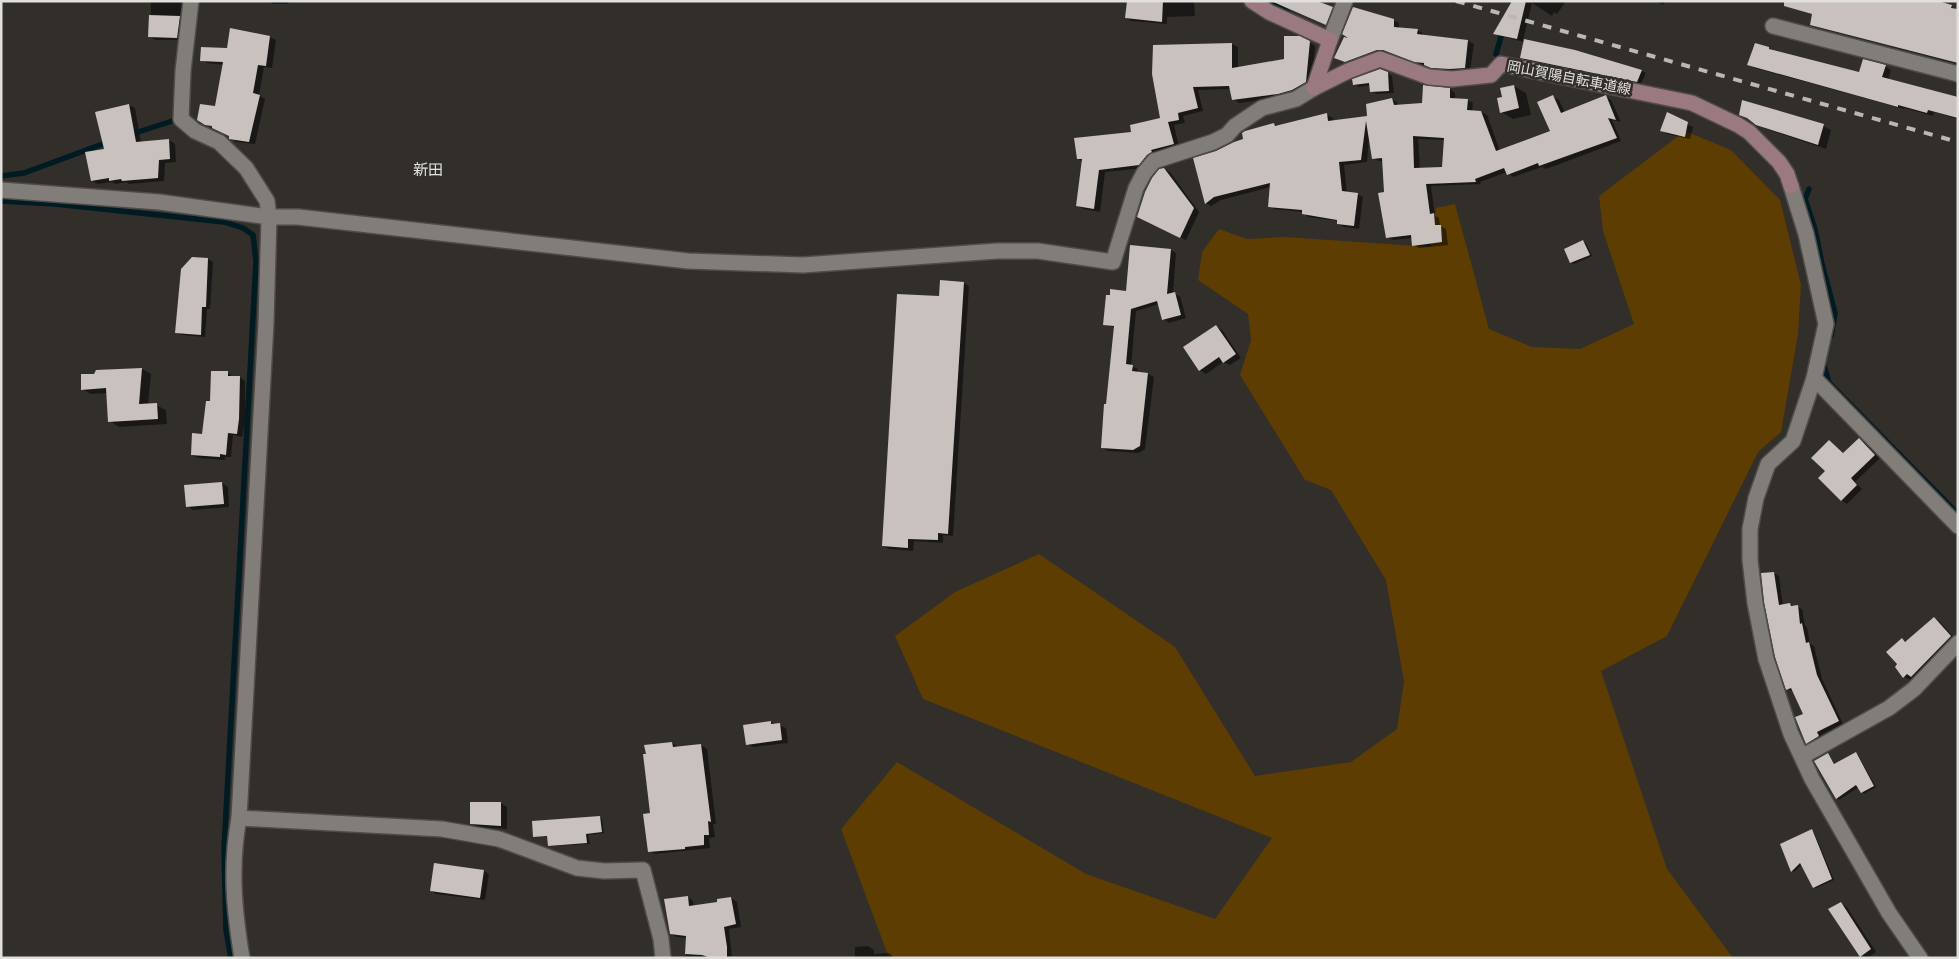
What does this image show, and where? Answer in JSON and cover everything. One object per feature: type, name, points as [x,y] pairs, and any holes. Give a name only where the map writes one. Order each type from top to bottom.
[{"type":"main road","points":[[1252,1],[1269,12],[1330,40],[1314,88]]},
{"type":"main road","name":"岡山賀陽自転車道線","points":[[1314,88],[1348,71],[1380,59],[1429,77],[1452,79],[1491,75],[1501,64],[1684,101],[1738,125],[1749,132],[1779,162],[1787,174],[1791,186]]},
{"type":"street","points":[[191,1],[183,71],[181,119],[195,130],[219,142],[246,168],[266,201],[269,217],[266,323],[239,818],[233,871],[234,905],[242,958]]},
{"type":"street","points":[[1330,40],[1345,1]]},
{"type":"street","points":[[1773,26],[1958,74]]},
{"type":"street","points":[[1,190],[158,202],[269,217],[298,217],[688,262],[803,265],[998,251],[1038,251],[1113,262],[1136,188],[1144,173],[1154,161],[1213,142],[1227,135],[1236,126],[1262,108],[1296,99],[1314,88]]},
{"type":"street","points":[[1791,186],[1806,234],[1826,324],[1814,378],[1793,441],[1768,464],[1756,498],[1750,528],[1751,568],[1755,603],[1766,659],[1791,734],[1803,756],[1812,779],[1884,905],[1920,958]]},
{"type":"street","points":[[1814,378],[1958,526]]},
{"type":"street","points":[[1803,756],[1889,708],[1914,689],[1958,643]]},
{"type":"street","points":[[239,818],[442,829],[499,839],[577,868],[604,871],[643,870],[661,939],[663,958]]},
{"type":"shaded area","points":[[1685,131],[1731,150],[1780,200],[1801,285],[1798,334],[1781,432],[1758,452],[1667,636],[1601,671],[1667,869],[1733,958],[889,958],[841,829],[897,762],[1086,874],[1215,919],[1272,838],[923,699],[895,636],[955,592],[1039,554],[1175,647],[1255,776],[1351,762],[1397,729],[1404,681],[1386,580],[1331,490],[1305,480],[1240,375],[1251,340],[1248,314],[1198,280],[1202,252],[1219,229],[1247,239],[1285,237],[1431,247],[1436,208],[1455,204],[1489,329],[1532,347],[1580,349],[1634,324],[1603,231],[1599,196]]},
{"type":"building","points":[[1127,1],[1163,1],[1162,22],[1125,18]]},
{"type":"building","points":[[1271,1],[1317,1],[1333,7],[1326,25]]},
{"type":"building","points":[[1512,1],[1526,1],[1517,39],[1493,34]]},
{"type":"building","points":[[1784,1],[1938,1],[1952,5],[1951,8],[1958,9],[1958,63],[1810,25],[1812,14],[1784,6]]},
{"type":"building","points":[[1353,7],[1394,19],[1394,27],[1418,29],[1417,34],[1468,40],[1465,68],[1431,68],[1424,65],[1424,63],[1414,62],[1383,50],[1377,50],[1345,62],[1334,58],[1344,37],[1348,38],[1342,34]]},
{"type":"building","points":[[149,15],[180,16],[177,38],[148,37]]},
{"type":"building","points":[[230,28],[270,36],[266,66],[258,65],[253,93],[260,95],[249,142],[229,139],[229,136],[197,120],[200,104],[215,106],[223,62],[200,61],[201,47],[227,48]]},
{"type":"building","points":[[1284,36],[1300,36],[1310,41],[1306,82],[1292,90],[1278,94],[1232,100],[1229,86],[1193,87],[1198,108],[1178,113],[1179,120],[1168,122],[1174,144],[1151,150],[1152,152],[1139,165],[1099,170],[1094,209],[1076,206],[1082,159],[1077,159],[1074,138],[1131,132],[1130,125],[1160,118],[1152,74],[1153,45],[1232,43],[1232,68],[1284,59]]},
{"type":"building","points":[[1524,39],[1575,50],[1642,70],[1637,82],[1520,58]]},
{"type":"building","points":[[1755,43],[1769,47],[1769,49],[1859,72],[1863,59],[1886,65],[1882,77],[1958,97],[1958,118],[1928,110],[1927,113],[1898,105],[1898,107],[1747,65]]},
{"type":"building","points":[[1380,69],[1388,72],[1389,91],[1370,92],[1369,83],[1353,85],[1352,79]]},
{"type":"building","points":[[1423,85],[1450,88],[1450,98],[1468,99],[1467,110],[1481,111],[1496,151],[1550,131],[1537,102],[1553,95],[1561,113],[1606,95],[1616,120],[1608,118],[1617,138],[1539,166],[1538,163],[1507,175],[1504,168],[1475,179],[1476,182],[1426,184],[1430,214],[1434,213],[1435,225],[1441,225],[1442,242],[1412,246],[1411,235],[1386,238],[1378,193],[1384,192],[1382,158],[1372,159],[1366,121],[1361,160],[1339,162],[1342,191],[1358,193],[1354,226],[1337,224],[1337,220],[1302,214],[1302,210],[1268,207],[1270,183],[1214,197],[1205,204],[1193,158],[1216,151],[1243,139],[1242,133],[1245,131],[1274,123],[1275,126],[1327,113],[1328,121],[1367,116],[1366,104],[1392,98],[1394,105],[1422,103]],"holes":[[[1413,136],[1444,138],[1442,167],[1414,168]]]},
{"type":"building","points":[[1514,85],[1519,108],[1500,113],[1497,98],[1502,97],[1500,88]]},
{"type":"building","points":[[1742,100],[1824,124],[1818,145],[1756,125],[1739,115]]},
{"type":"building","points":[[129,104],[136,142],[169,139],[170,159],[159,160],[158,178],[109,181],[109,178],[91,181],[85,152],[104,149],[95,112]]},
{"type":"building","points":[[1667,112],[1688,122],[1685,137],[1660,131]]},
{"type":"building","points":[[1164,168],[1194,208],[1180,238],[1137,217],[1145,192],[1152,178],[1159,169]]},
{"type":"building","points":[[1583,240],[1590,255],[1570,263],[1564,249]]},
{"type":"building","points":[[1130,245],[1171,249],[1167,294],[1175,292],[1181,315],[1162,320],[1157,301],[1131,309],[1126,364],[1133,365],[1132,371],[1148,373],[1140,446],[1133,450],[1101,448],[1104,404],[1106,404],[1114,326],[1103,325],[1106,295],[1110,295],[1110,289],[1126,291]]},
{"type":"building","points":[[192,257],[208,258],[206,307],[202,307],[201,335],[175,333],[181,269]]},
{"type":"building","points":[[940,280],[964,282],[948,534],[938,533],[938,540],[908,539],[908,548],[882,546],[897,294],[939,296]]},
{"type":"building","points":[[1216,325],[1236,354],[1223,363],[1219,357],[1199,371],[1183,347]]},
{"type":"building","points":[[142,368],[139,404],[157,403],[158,419],[108,422],[106,388],[81,390],[81,374],[94,374],[96,370]]},
{"type":"building","points":[[211,371],[228,371],[228,376],[240,376],[237,434],[228,433],[226,455],[220,454],[220,457],[191,455],[192,433],[202,434],[206,401],[210,401]]},
{"type":"building","points":[[1859,438],[1875,455],[1851,478],[1857,485],[1841,501],[1818,478],[1825,471],[1811,458],[1829,440],[1843,453]]},
{"type":"building","points":[[222,482],[224,504],[186,507],[184,485]]},
{"type":"building","points":[[1774,572],[1779,605],[1790,603],[1791,606],[1798,605],[1800,624],[1802,623],[1806,643],[1809,642],[1817,675],[1839,721],[1817,732],[1819,736],[1806,744],[1795,717],[1803,714],[1791,688],[1786,690],[1775,657],[1764,602],[1761,573]]},
{"type":"building","points":[[1934,617],[1951,636],[1911,677],[1907,674],[1903,678],[1895,667],[1897,664],[1886,652],[1902,638],[1905,642]]},
{"type":"building","points":[[771,721],[771,724],[780,723],[782,740],[746,745],[743,725]]},
{"type":"building","points":[[672,742],[673,747],[701,744],[711,822],[708,821],[709,835],[704,835],[704,845],[685,847],[685,849],[648,852],[643,814],[650,813],[643,754],[646,754],[644,745]]},
{"type":"building","points":[[1856,752],[1874,786],[1861,793],[1856,785],[1836,799],[1814,761],[1828,753],[1834,764]]},
{"type":"building","points":[[470,802],[501,802],[501,826],[470,824]]},
{"type":"building","points":[[600,816],[602,832],[586,834],[587,843],[548,846],[547,836],[533,837],[532,821]]},
{"type":"building","points":[[1812,829],[1832,879],[1813,888],[1800,863],[1791,872],[1780,844]]},
{"type":"building","points":[[434,863],[484,870],[480,898],[430,891]]},
{"type":"building","points":[[688,896],[689,906],[717,902],[717,899],[731,897],[736,924],[724,927],[727,958],[711,958],[702,955],[685,954],[686,936],[670,934],[664,899]]},
{"type":"building","points":[[1841,902],[1871,949],[1860,957],[1828,909]]},
{"type":"waterway","points":[[274,1],[286,1]]},
{"type":"waterway","points":[[1267,1],[1287,12]]},
{"type":"waterway","points":[[1496,54],[1503,30]]},
{"type":"waterway","points":[[129,135],[172,121]]},
{"type":"waterway","points":[[1,176],[24,173],[108,142]]},
{"type":"waterway","points":[[1809,189],[1805,199],[1815,229],[1835,313],[1831,336]]},
{"type":"waterway","points":[[1,201],[55,204],[224,222],[243,228],[253,235],[256,261],[224,849],[226,930],[231,958]]},
{"type":"waterway","points":[[1823,359],[1829,383],[1958,514]]},
{"type":"railway","points":[[1456,1],[1958,142]]},
{"type":"district","name":"新田","points":[[428,170]]}]
